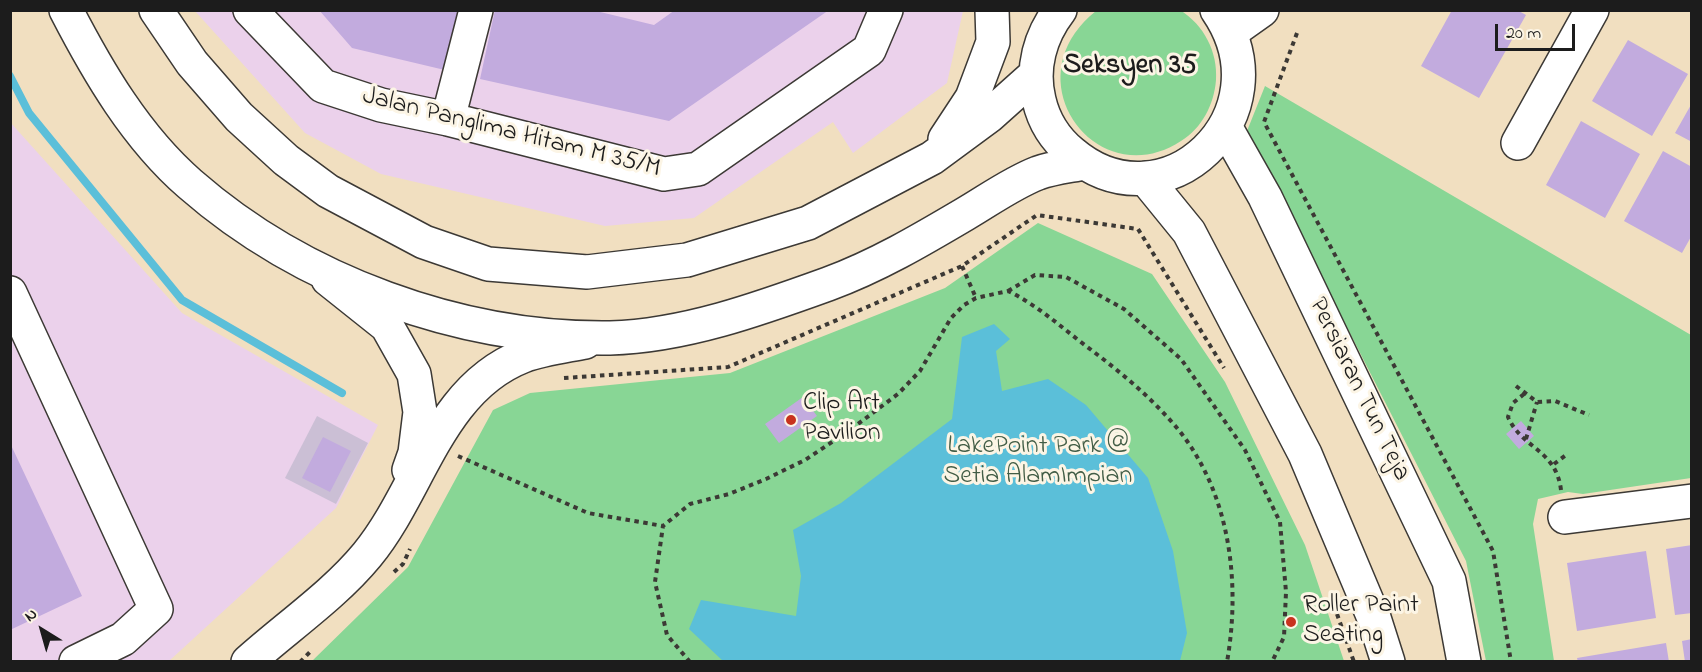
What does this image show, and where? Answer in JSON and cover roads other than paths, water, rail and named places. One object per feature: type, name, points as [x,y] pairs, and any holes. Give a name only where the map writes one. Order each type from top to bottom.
[{"type":"main road","points":[[66,10],[94,64],[120,102],[162,155],[190,184],[254,232],[319,272],[387,326],[414,374],[420,412],[415,453],[394,514]]},
{"type":"main road","points":[[156,10],[192,63],[239,117],[286,160],[328,191],[424,242],[488,264],[587,272],[687,260],[807,223],[932,158],[989,116],[1036,74]]},
{"type":"main road","name":"Jalan Panglima Hitam M 35/M","points":[[250,10],[322,86],[381,105],[448,119],[664,174],[698,169],[869,50],[886,10]]},
{"type":"main road","points":[[448,119],[476,10]]},
{"type":"main road","points":[[932,158],[972,98],[993,42],[992,10]]},
{"type":"main road","points":[[1045,18],[1035,85],[1043,116],[1060,143],[1084,163],[1113,175],[1145,178],[1177,170],[1205,153],[1226,128],[1236,105],[1240,81],[1239,56],[1224,21],[1262,10]]},
{"type":"main road","points":[[1518,143],[1592,10]]},
{"type":"main road","name":"Persiaran Tun Teja","points":[[1226,128],[1265,197],[1449,581],[1464,662]]},
{"type":"main road","points":[[248,662],[332,590],[361,561],[394,514],[458,404],[488,377],[522,357],[611,338],[693,328],[829,284],[892,257],[1006,189],[1039,172],[1084,163]]},
{"type":"main road","points":[[1145,178],[1189,232],[1305,454],[1374,618],[1388,662]]},
{"type":"main road","points":[[319,272],[405,305],[502,330],[611,338]]},
{"type":"main road","points":[[12,299],[156,609],[123,639],[76,662]]},
{"type":"main road","points":[[1564,517],[1692,501]]},
{"type":"water","points":[[994,324],[1010,339],[996,351],[1002,391],[1048,379],[1086,405],[1148,478],[1173,551],[1187,633],[1180,661],[723,661],[689,629],[701,600],[796,616],[801,576],[793,530],[841,503],[952,419],[962,337]]},
{"type":"waterway","points":[[10,76],[29,113],[182,300],[342,393]]},
{"type":"place","name":"Clip Art Pavilion","points":[[791,420]]},
{"type":"place","name":"Roller Paint Seating","points":[[1291,622]]},
{"type":"district","name":"Seksyen 35","points":[[1130,67]]},
{"type":"park label","name":"LakePoint Park @ Setia AlamImpian","points":[[1038,463]]}]
